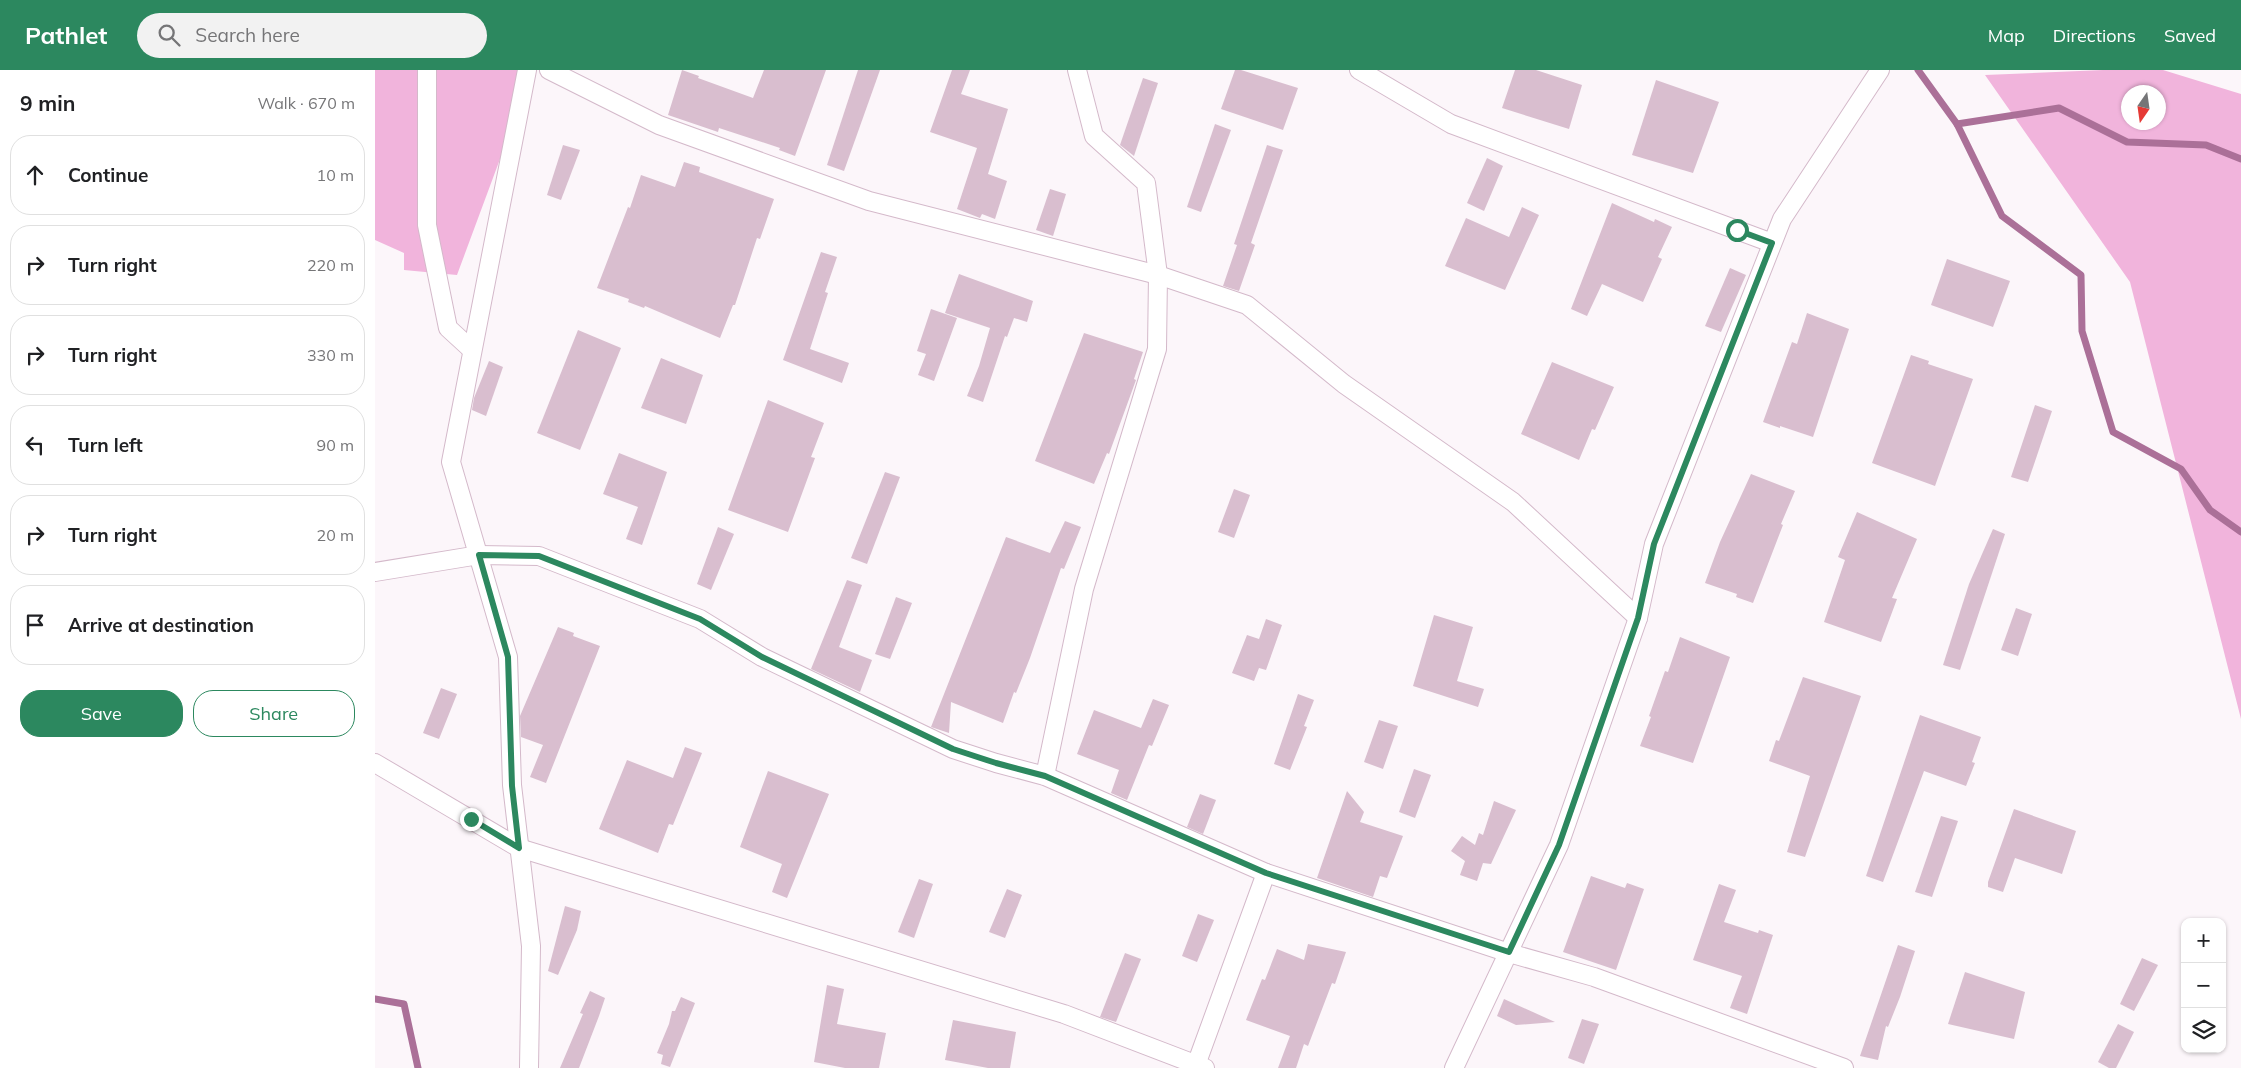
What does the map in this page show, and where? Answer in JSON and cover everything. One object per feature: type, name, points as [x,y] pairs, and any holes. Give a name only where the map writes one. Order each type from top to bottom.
[{"type":"street","points":[[427,70],[427,225],[448,328],[472,350]]},
{"type":"street","points":[[527,70],[451,462],[508,657],[512,786],[531,946],[529,1068]]},
{"type":"street","points":[[549,70],[659,125],[869,201],[1158,275],[1247,305],[1344,384],[1513,502],[1638,618]]},
{"type":"street","points":[[1045,776],[1085,589],[1157,349],[1158,275],[1146,184],[1094,136],[1077,70]]},
{"type":"street","points":[[1359,70],[1451,124],[1772,243]]},
{"type":"street","points":[[1454,1068],[1559,845],[1638,618],[1654,544],[1782,219],[1880,70]]},
{"type":"street","points":[[375,572],[479,555],[539,556],[700,619],[762,657],[953,749],[1045,776],[1266,873],[1593,978],[1844,1068]]},
{"type":"street","points":[[375,763],[519,848],[1064,1014],[1200,1067],[1266,873]]},
{"type":"shaded area","points":[[375,70],[533,70],[457,275],[404,270],[404,253],[375,240]]},
{"type":"shaded area","points":[[2103,70],[2163,70],[2241,94],[2241,719],[2130,282],[1985,75]]},
{"type":"building","points":[[682,70],[699,76],[698,78],[753,98],[764,70],[826,70],[795,156],[779,150],[780,148],[719,128],[718,132],[668,115]]},
{"type":"building","points":[[858,70],[880,70],[844,171],[827,165]]},
{"type":"building","points":[[952,70],[970,70],[961,94],[1008,109],[988,174],[1007,181],[995,219],[982,214],[980,218],[957,209],[977,148],[930,132]]},
{"type":"building","points":[[1235,70],[1241,70],[1298,88],[1283,130],[1221,109]]},
{"type":"building","points":[[1515,70],[1536,70],[1582,85],[1569,129],[1502,108]]},
{"type":"building","points":[[1143,78],[1158,83],[1134,156],[1120,145]]},
{"type":"building","points":[[1656,80],[1719,102],[1693,173],[1632,155]]},
{"type":"building","points":[[1215,124],[1231,130],[1201,212],[1187,207]]},
{"type":"building","points":[[563,145],[580,150],[561,200],[547,195]]},
{"type":"building","points":[[1267,145],[1283,150],[1251,243],[1255,245],[1239,291],[1223,286],[1237,245],[1234,244]]},
{"type":"building","points":[[1487,158],[1503,166],[1484,211],[1467,203]]},
{"type":"building","points":[[684,162],[700,167],[699,172],[774,199],[760,239],[757,238],[735,305],[733,305],[720,338],[645,306],[644,308],[628,302],[629,299],[597,288],[628,207],[630,208],[641,175],[675,187]]},
{"type":"building","points":[[1050,189],[1066,194],[1053,236],[1036,230]]},
{"type":"building","points":[[1612,203],[1654,222],[1655,219],[1672,227],[1658,257],[1662,259],[1643,302],[1602,284],[1587,316],[1571,309]]},
{"type":"building","points":[[1522,207],[1539,215],[1505,290],[1445,266],[1466,218],[1509,237]]},
{"type":"building","points":[[821,252],[837,257],[825,292],[828,293],[810,349],[849,363],[842,383],[783,360]]},
{"type":"building","points":[[1947,259],[2010,281],[1993,327],[1931,305]]},
{"type":"building","points":[[1730,268],[1746,275],[1721,332],[1705,326]]},
{"type":"building","points":[[959,274],[1033,301],[1027,322],[1014,318],[1007,337],[1005,336],[983,402],[967,396],[979,366],[990,328],[945,313]]},
{"type":"building","points":[[931,309],[957,318],[934,381],[918,375],[926,354],[917,351]]},
{"type":"building","points":[[1807,313],[1849,329],[1813,437],[1763,422],[1792,342],[1797,344]]},
{"type":"building","points":[[578,330],[621,348],[580,450],[537,433]]},
{"type":"building","points":[[1084,333],[1143,352],[1134,379],[1136,380],[1109,454],[1107,453],[1094,484],[1035,461]]},
{"type":"building","points":[[1911,355],[1929,361],[1928,364],[1973,379],[1935,486],[1872,463]]},
{"type":"building","points":[[661,358],[703,375],[686,424],[641,408]]},
{"type":"building","points":[[489,361],[503,367],[486,416],[472,410],[474,398]]},
{"type":"building","points":[[1552,362],[1614,387],[1595,430],[1592,429],[1579,460],[1521,434]]},
{"type":"building","points":[[768,400],[824,423],[811,457],[815,458],[788,532],[728,510]]},
{"type":"building","points":[[2035,405],[2052,411],[2028,482],[2011,477]]},
{"type":"building","points":[[619,453],[667,472],[642,545],[626,539],[638,507],[603,494]]},
{"type":"building","points":[[885,472],[900,477],[867,564],[851,558]]},
{"type":"building","points":[[1751,474],[1795,491],[1781,524],[1783,525],[1753,603],[1736,597],[1737,594],[1705,583],[1720,542]]},
{"type":"building","points":[[1234,489],[1250,495],[1234,538],[1218,532]]},
{"type":"building","points":[[1857,512],[1917,539],[1892,598],[1897,599],[1881,642],[1824,622],[1845,560],[1838,557]]},
{"type":"building","points":[[1065,521],[1081,527],[1064,569],[1061,568],[1030,658],[1016,693],[1014,692],[1003,723],[951,702],[949,733],[931,727],[1006,537],[1050,553]]},
{"type":"building","points":[[718,527],[734,534],[711,590],[697,584]]},
{"type":"building","points":[[1993,529],[2005,534],[1960,670],[1943,665],[1969,584]]},
{"type":"building","points":[[847,580],[862,585],[839,647],[872,660],[860,692],[811,669]]},
{"type":"building","points":[[896,597],[912,603],[890,659],[875,654]]},
{"type":"building","points":[[2016,608],[2032,614],[2018,656],[2001,650]]},
{"type":"building","points":[[1434,615],[1473,627],[1457,681],[1484,689],[1478,707],[1413,686]]},
{"type":"building","points":[[1266,619],[1282,625],[1266,670],[1259,668],[1254,681],[1232,673],[1247,635],[1259,639]]},
{"type":"building","points":[[558,627],[574,633],[573,636],[600,646],[546,783],[530,777],[543,745],[521,737],[520,716]]},
{"type":"building","points":[[1680,637],[1730,657],[1693,763],[1640,746],[1665,671],[1668,672]]},
{"type":"building","points":[[1803,677],[1861,696],[1805,857],[1787,852],[1810,776],[1769,761],[1776,740],[1779,741]]},
{"type":"building","points":[[441,688],[457,694],[439,739],[423,733]]},
{"type":"building","points":[[1298,694],[1314,700],[1304,726],[1307,727],[1290,770],[1274,764]]},
{"type":"building","points":[[1153,699],[1169,705],[1152,746],[1149,745],[1127,800],[1111,793],[1119,770],[1077,754],[1094,710],[1141,728]]},
{"type":"building","points":[[1920,715],[1981,737],[1972,762],[1975,763],[1966,786],[1924,771],[1883,882],[1866,876]]},
{"type":"building","points":[[1379,720],[1398,726],[1383,769],[1364,762]]},
{"type":"building","points":[[685,747],[702,753],[673,825],[669,824],[658,853],[599,829],[627,760],[673,778]]},
{"type":"building","points":[[1414,769],[1431,775],[1415,818],[1399,812]]},
{"type":"building","points":[[768,771],[829,794],[787,898],[772,892],[782,864],[740,847]]},
{"type":"building","points":[[1347,791],[1364,812],[1360,822],[1403,836],[1387,878],[1380,876],[1373,897],[1317,878]]},
{"type":"building","points":[[1200,794],[1216,800],[1203,834],[1187,827]]},
{"type":"building","points":[[1494,801],[1516,810],[1491,864],[1483,863],[1477,881],[1460,875],[1465,861],[1451,851],[1462,836],[1475,845],[1479,833],[1483,835]]},
{"type":"building","points":[[2014,809],[2076,831],[2062,874],[2015,858],[2003,892],[1988,887],[1988,882]]},
{"type":"building","points":[[1941,816],[1958,821],[1932,897],[1915,892]]},
{"type":"building","points":[[1591,876],[1625,888],[1627,883],[1644,889],[1616,970],[1563,952]]},
{"type":"building","points":[[919,879],[933,884],[914,938],[898,932]]},
{"type":"building","points":[[1719,884],[1736,890],[1724,922],[1758,933],[1759,930],[1773,935],[1747,1014],[1730,1008],[1742,976],[1693,960]]},
{"type":"building","points":[[1007,889],[1022,895],[1005,938],[989,932]]},
{"type":"building","points":[[565,906],[581,911],[577,930],[558,975],[548,971]]},
{"type":"building","points":[[1198,914],[1214,920],[1197,962],[1182,956]]},
{"type":"building","points":[[1308,944],[1346,952],[1335,984],[1332,983],[1308,1046],[1304,1044],[1296,1068],[1278,1068],[1290,1036],[1246,1020],[1262,979],[1265,980],[1277,949],[1304,960]]},
{"type":"building","points":[[1898,945],[1915,951],[1900,997],[1888,1027],[1886,1026],[1878,1060],[1860,1056]]},
{"type":"building","points":[[1125,953],[1141,959],[1116,1022],[1100,1017]]},
{"type":"building","points":[[2142,958],[2158,965],[2134,1011],[2120,1004]]},
{"type":"building","points":[[1965,972],[2025,992],[2014,1039],[1948,1024]]},
{"type":"building","points":[[827,985],[844,989],[837,1024],[886,1033],[879,1068],[845,1068],[814,1062]]},
{"type":"building","points":[[590,991],[605,998],[579,1068],[560,1068],[583,1014],[580,1013]]},
{"type":"building","points":[[681,997],[695,1003],[670,1067],[661,1064],[663,1055],[657,1053],[669,1024],[672,1011],[675,1011]]},
{"type":"building","points":[[1504,999],[1555,1022],[1516,1025],[1497,1016]]},
{"type":"building","points":[[1582,1019],[1599,1024],[1584,1064],[1568,1058]]},
{"type":"building","points":[[953,1020],[1016,1032],[1010,1068],[988,1068],[945,1060]]},
{"type":"building","points":[[2118,1024],[2134,1032],[2116,1068],[2109,1068],[2098,1062]]},
{"type":"waterway","points":[[1918,70],[1957,124],[2002,216],[2081,275],[2082,331],[2113,432],[2181,469],[2210,510],[2241,532]]},
{"type":"waterway","points":[[1957,124],[2059,108],[2127,142],[2206,145],[2241,159]]},
{"type":"waterway","points":[[375,999],[404,1004],[418,1068]]},
{"type":"route","points":[[471,819],[519,848],[512,786],[508,657],[479,555],[539,556],[700,619],[762,657],[953,749],[1045,776],[1266,873],[1509,952],[1559,845],[1638,618],[1654,544],[1772,243],[1737,230]]}]
